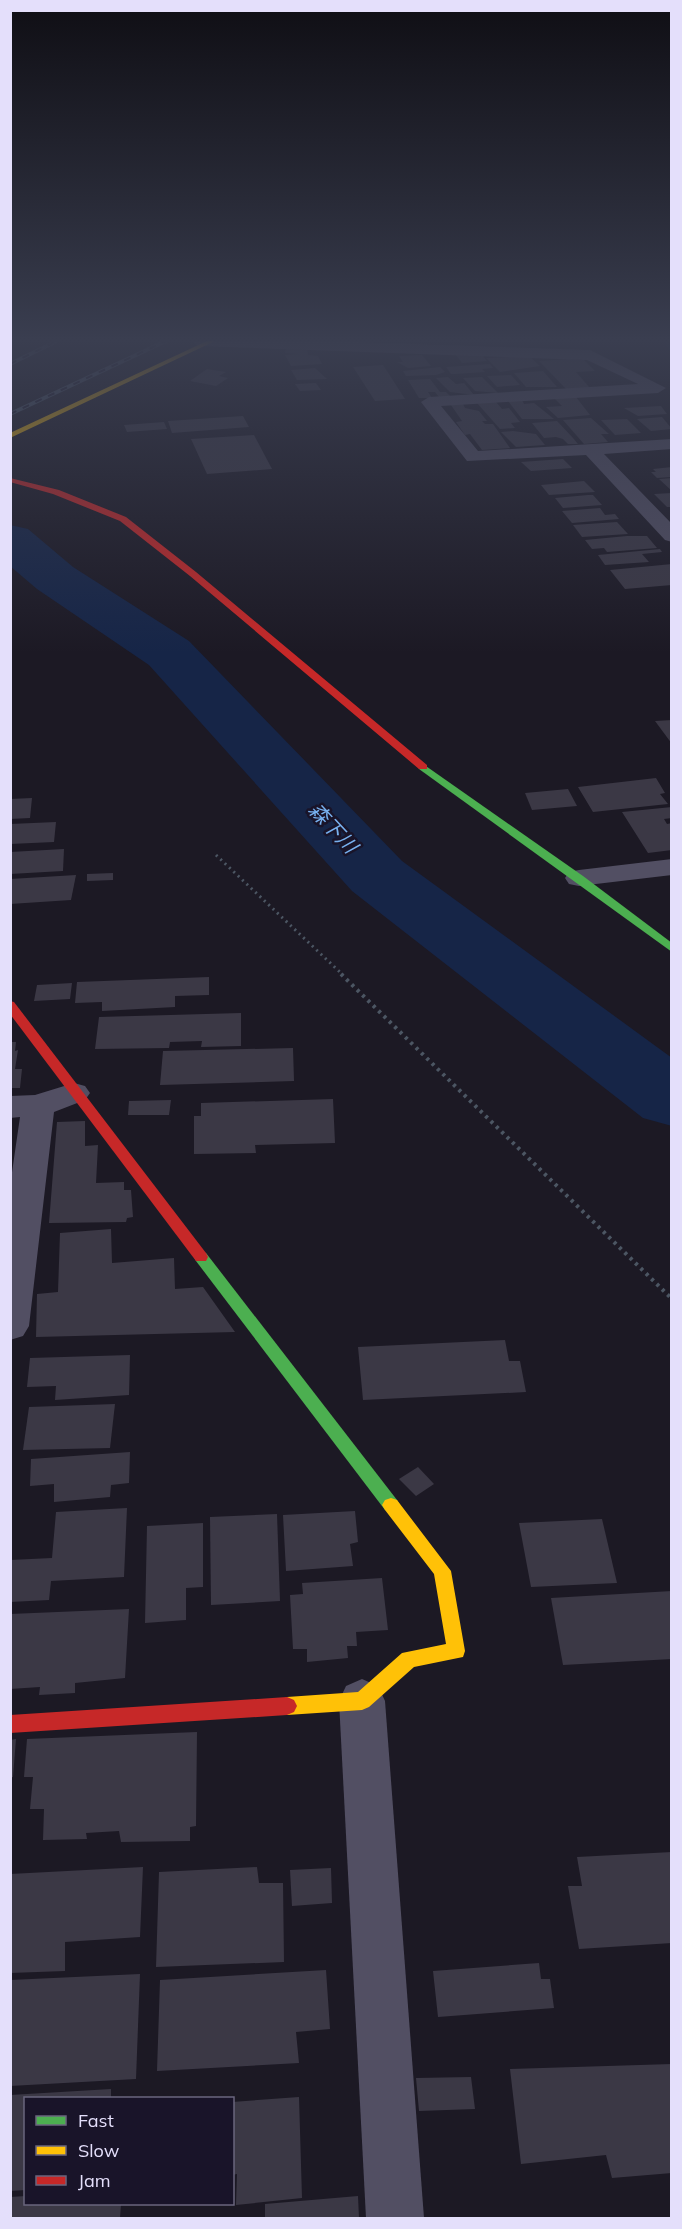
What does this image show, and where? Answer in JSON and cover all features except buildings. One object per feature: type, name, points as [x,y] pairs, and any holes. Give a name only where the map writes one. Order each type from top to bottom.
[{"type":"street","points":[[463,445],[473,457],[658,445]]},
{"type":"street","points":[[591,450],[663,514],[672,536]]},
{"type":"street","points":[[10,480],[56,492],[123,519],[193,574],[426,770],[579,878],[672,949]]},
{"type":"street","points":[[579,878],[672,867]]},
{"type":"street","points":[[10,1005],[74,1093],[442,1571],[456,1651],[409,1659],[362,1701],[10,1724]]},
{"type":"street","points":[[10,1326],[24,1107],[74,1093]]},
{"type":"street","points":[[362,1701],[395,2218]]},
{"type":"path","points":[[216,855],[398,1028],[672,1299]]},
{"type":"waterway","name":"森下川","points":[[10,540],[55,578],[169,653],[377,876],[672,1099]]},
{"type":"traffic: fast","points":[[423,767],[579,878],[672,949]]},
{"type":"traffic: fast","points":[[201,1257],[391,1505]]},
{"type":"traffic: slow","points":[[287,1706],[362,1701],[409,1659],[456,1651],[442,1571],[391,1505]]},
{"type":"traffic: jam","points":[[10,480],[56,492],[123,519],[193,574],[423,767]]},
{"type":"traffic: jam","points":[[10,1005],[201,1257]]},
{"type":"traffic: jam","points":[[10,1724],[287,1706]]}]
